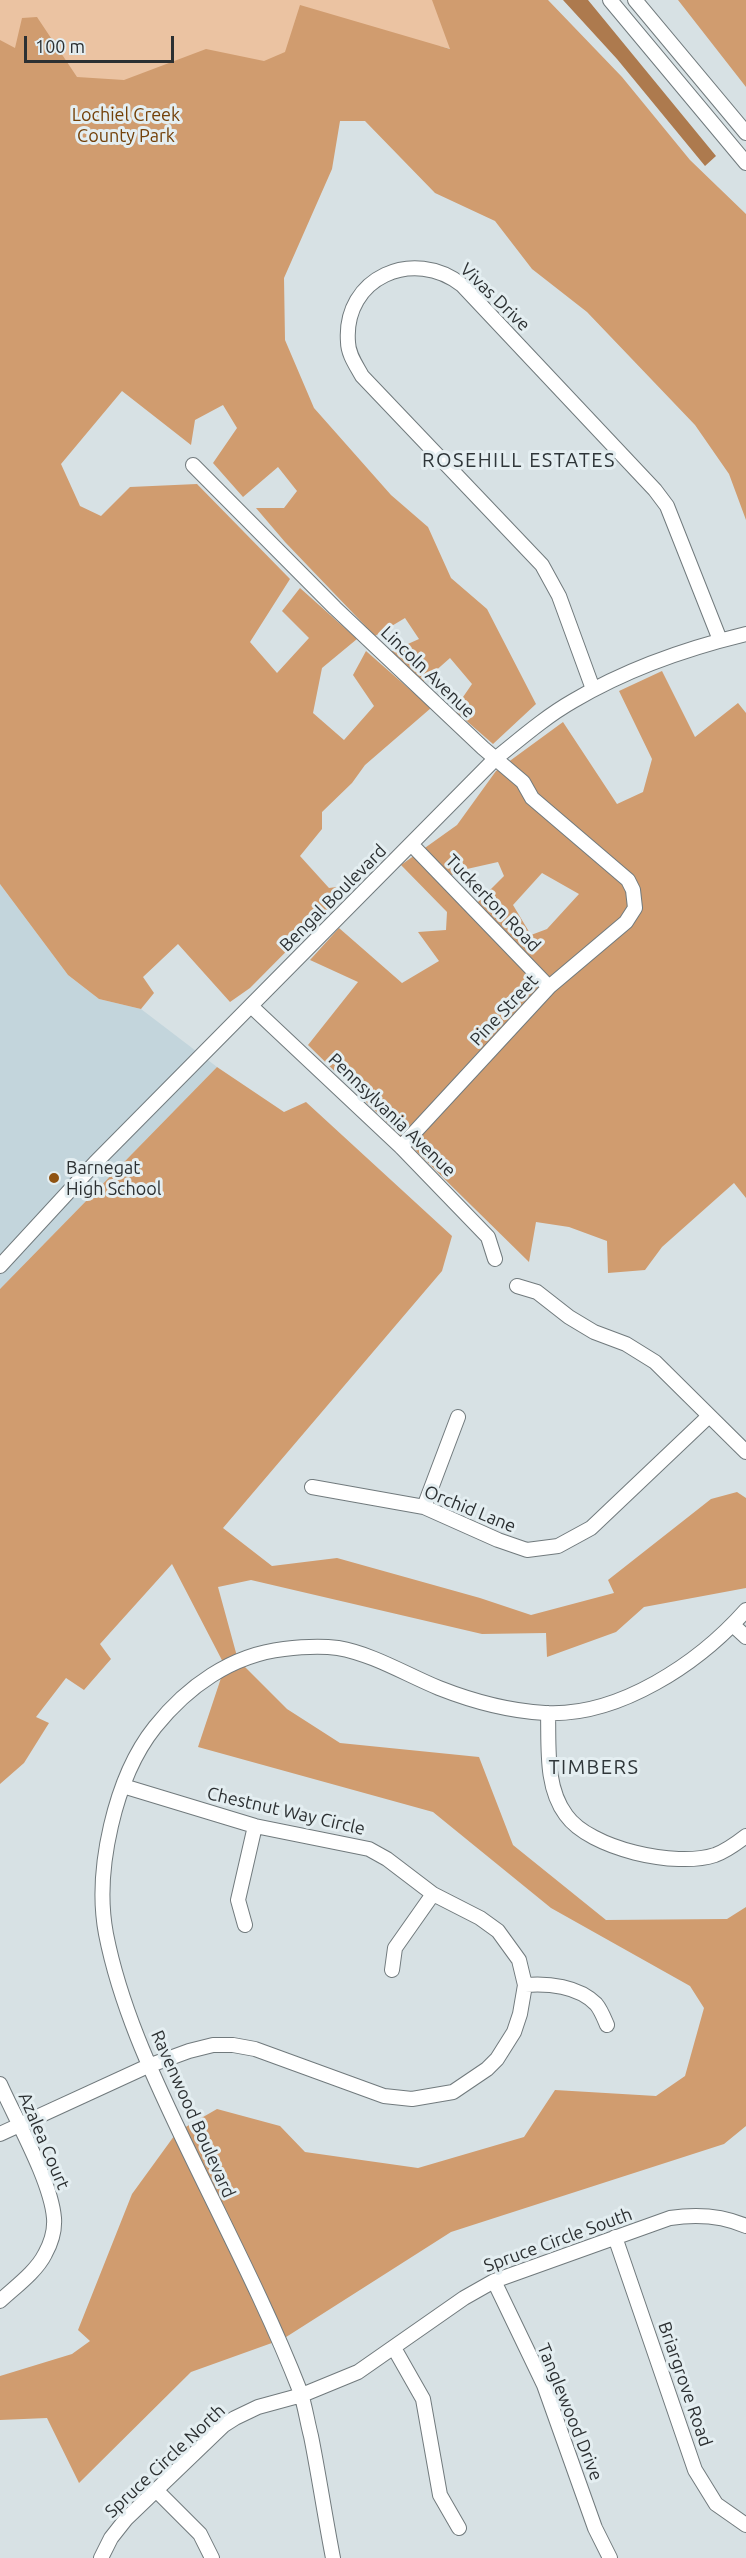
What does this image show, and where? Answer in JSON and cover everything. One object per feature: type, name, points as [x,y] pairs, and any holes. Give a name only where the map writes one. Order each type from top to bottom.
[{"type":"street","points":[[610,0],[746,163]]},
{"type":"street","points":[[635,0],[746,134]]},
{"type":"street","name":"Vivas Drive","points":[[593,689],[559,596],[542,565],[362,376],[352,359],[347,343],[348,324],[353,308],[362,292],[376,279],[403,268],[426,268],[448,274],[462,285],[655,490],[667,506],[720,640]]},
{"type":"street","name":"Lincoln Avenue","points":[[193,465],[297,572],[495,759],[523,782],[532,798],[628,880],[635,902]]},
{"type":"street","name":"Bengal Boulevard","points":[[0,1266],[95,1163],[495,759],[541,723],[593,689],[651,664],[720,640],[746,634]]},
{"type":"street","name":"Tuckerton Road","points":[[411,844],[549,987]]},
{"type":"street","name":"Pine Street","points":[[401,1147],[549,987],[626,922],[635,908],[635,902]]},
{"type":"street","name":"Pennsylvania Avenue","points":[[251,1006],[401,1147],[488,1237],[495,1258]]},
{"type":"street","points":[[517,1286],[537,1292],[569,1317],[594,1332],[626,1344],[655,1362],[746,1452]]},
{"type":"street","name":"Orchid Lane","points":[[312,1487],[424,1507],[526,1550],[558,1546],[591,1528],[710,1416]]},
{"type":"street","points":[[424,1507],[458,1417]]},
{"type":"street","name":"Ravenwood Boulevard","points":[[333,2558],[302,2396],[275,2332],[148,2066],[122,1994],[106,1935],[103,1905],[111,1832],[123,1786],[136,1756],[170,1708],[189,1691],[229,1665],[282,1649],[339,1648],[475,1700],[548,1713],[591,1707],[644,1689],[690,1662],[733,1625],[746,1610]]},
{"type":"street","points":[[733,1625],[746,1637]]},
{"type":"street","points":[[548,1713],[550,1774],[555,1793],[566,1815],[580,1830],[598,1840],[655,1857],[714,1856],[746,1836]]},
{"type":"street","name":"Chestnut Way Circle","points":[[0,2134],[148,2066],[213,2045],[233,2045],[255,2049],[384,2096],[412,2099],[440,2096],[453,2092],[466,2084],[497,2059],[514,2032],[525,1985],[519,1960],[498,1931],[480,1918],[433,1894],[369,1849],[255,1826],[123,1786]]},
{"type":"street","points":[[245,1925],[238,1900],[255,1826]]},
{"type":"street","points":[[392,1970],[395,1948],[433,1894]]},
{"type":"street","points":[[525,1985],[554,1985],[584,1996],[596,2005],[607,2025]]},
{"type":"street","name":"Azalea Court","points":[[0,2084],[51,2202],[54,2220],[52,2239],[44,2257],[0,2301]]},
{"type":"street","name":"Spruce Circle South","points":[[302,2396],[358,2373],[464,2298],[494,2281],[670,2218],[690,2215],[727,2219],[746,2225]]},
{"type":"street","name":"Briargrove Road","points":[[615,2237],[695,2470],[716,2504],[746,2525]]},
{"type":"street","name":"Tanglewood Drive","points":[[494,2281],[544,2385],[595,2528],[610,2558]]},
{"type":"street","points":[[394,2348],[423,2399],[440,2495],[459,2528]]},
{"type":"street","name":"Spruce Circle North","points":[[101,2558],[111,2538],[156,2490],[235,2418],[258,2407],[302,2396]]},
{"type":"street","points":[[156,2490],[200,2534],[212,2558]]},
{"type":"shaded area","points":[[563,0],[588,0],[716,156],[705,166],[617,59]]},
{"type":"shaded area","name":"Barnegat High School","points":[[0,884],[68,975],[99,999],[141,1009],[217,1067],[0,1289]]},
{"type":"green space","name":"Lochiel Creek County Park","points":[[0,0],[499,0],[451,49],[439,46],[0,378]]},
{"type":"green space","points":[[432,0],[548,0],[622,77],[690,160],[746,214],[746,520],[729,474],[695,425],[587,312],[532,269],[495,221],[435,193],[365,121],[340,121],[332,169],[284,278],[285,340],[314,408],[391,495],[428,527],[451,578],[487,609],[536,704],[493,744],[454,710],[472,684],[450,658],[423,682],[390,652],[419,639],[405,618],[375,636],[285,542],[256,508],[284,508],[297,491],[278,467],[243,497],[213,463],[237,428],[223,405],[195,420],[191,445],[122,391],[61,464],[80,506],[101,516],[130,487],[197,484],[290,579],[250,642],[277,673],[309,638],[282,611],[300,588],[357,639],[322,668],[313,713],[344,740],[374,706],[353,675],[366,651],[431,708],[365,765],[352,783],[322,812],[322,829],[300,856],[329,888],[352,885],[250,988],[230,1002],[178,944],[143,977],[154,993],[141,1009],[99,999],[68,975],[0,884],[0,40],[15,48],[22,18],[37,17],[77,77],[124,80],[206,49],[264,61],[285,52],[300,5],[450,49]]},
{"type":"green space","points":[[678,0],[746,0],[746,87]]},
{"type":"green space","points":[[662,671],[695,737],[738,703],[746,713],[746,1198],[734,1183],[662,1247],[645,1270],[608,1273],[607,1241],[569,1227],[536,1222],[529,1262],[308,1045],[358,982],[310,960],[339,928],[402,983],[439,961],[418,932],[446,930],[447,912],[401,865],[457,825],[496,771],[563,722],[617,804],[643,792],[652,759],[619,691]],"holes":[[[498,862],[504,876],[468,912],[445,880],[458,871]],[[542,873],[579,894],[547,929],[531,935],[513,905]]]},
{"type":"green space","points":[[217,1067],[284,1112],[306,1102],[452,1236],[442,1271],[223,1528],[272,1566],[337,1558],[480,1598],[531,1615],[614,1593],[608,1580],[711,1499],[737,1492],[746,1498],[746,1588],[644,1607],[616,1632],[547,1657],[546,1633],[482,1634],[251,1580],[218,1587],[238,1660],[287,1709],[340,1743],[479,1757],[513,1845],[606,1920],[727,1919],[746,1907],[746,2126],[724,2144],[451,2232],[283,2339],[191,2372],[79,2483],[47,2418],[0,2420],[0,2376],[72,2354],[90,2341],[78,2330],[132,2194],[177,2132],[217,2109],[280,2126],[305,2152],[418,2168],[524,2137],[555,2090],[656,2096],[685,2076],[704,2008],[690,1986],[551,1908],[433,1812],[198,1747],[225,1666],[172,1564],[100,1644],[111,1659],[84,1690],[66,1678],[36,1717],[49,1723],[24,1763],[0,1784],[0,1289]]},
{"type":"place","name":"Barnegat High School","points":[[54,1178]]},
{"type":"district","name":"ROSEHILL ESTATES","points":[[519,460]]},
{"type":"district","name":"TIMBERS","points":[[594,1767]]}]
